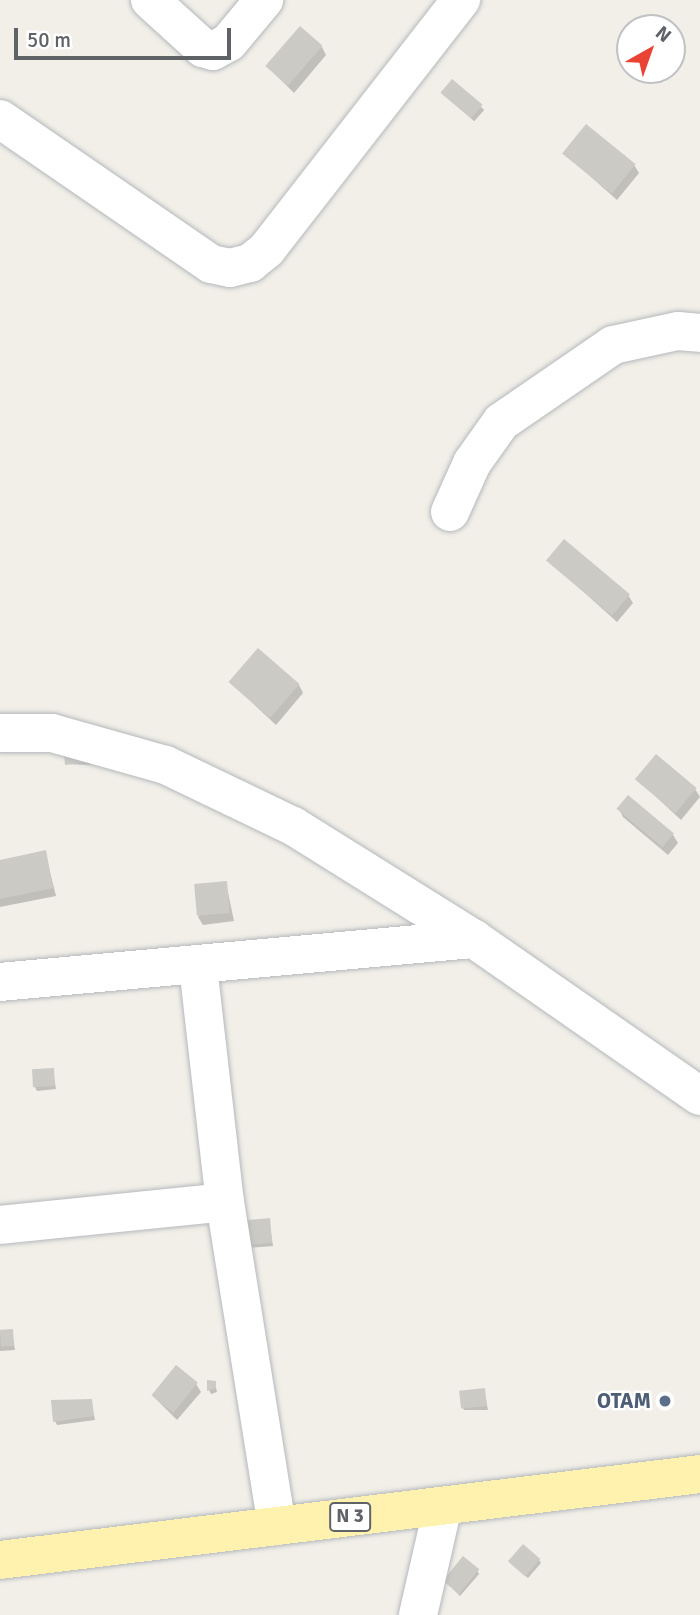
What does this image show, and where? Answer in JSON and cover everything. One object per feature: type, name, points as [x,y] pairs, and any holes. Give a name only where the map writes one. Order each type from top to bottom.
[{"type":"main road","name":"N 3","points":[[0,1560],[700,1474]]},
{"type":"street","points":[[150,0],[203,48],[213,51],[229,42],[264,0]]},
{"type":"street","points":[[0,119],[211,264],[230,268],[250,262],[267,249],[461,0]]},
{"type":"street","points":[[450,512],[472,463],[502,422],[613,345],[678,331],[700,333]]},
{"type":"street","points":[[0,733],[52,733],[166,765],[293,826],[474,939],[700,1096]]},
{"type":"street","points":[[0,982],[474,939]]},
{"type":"street","points":[[198,966],[225,1202],[277,1526]]},
{"type":"street","points":[[0,1225],[225,1202]]},
{"type":"street","points":[[418,1615],[443,1506]]},
{"type":"building","points":[[300,26],[323,46],[288,86],[265,66]]},
{"type":"building","points":[[452,79],[483,105],[471,119],[440,93]]},
{"type":"building","points":[[586,124],[636,164],[612,194],[562,154]]},
{"type":"building","points":[[564,539],[630,594],[612,616],[546,560]]},
{"type":"building","points":[[258,648],[300,684],[270,718],[228,682]]},
{"type":"building","points":[[64,754],[90,762],[65,765]]},
{"type":"building","points":[[656,754],[697,788],[675,813],[635,779]]},
{"type":"building","points":[[628,795],[674,834],[662,847],[616,809]]},
{"type":"building","points":[[46,850],[53,888],[0,899],[0,860]]},
{"type":"building","points":[[227,881],[230,913],[197,916],[194,884]]},
{"type":"building","points":[[54,1068],[55,1086],[33,1087],[32,1069]]},
{"type":"building","points":[[270,1218],[272,1243],[244,1245],[242,1220]]},
{"type":"building","points":[[13,1329],[14,1346],[1,1347],[0,1330]]},
{"type":"building","points":[[176,1365],[198,1383],[173,1413],[151,1395]]},
{"type":"building","points":[[207,1380],[216,1381],[216,1388],[207,1391]]},
{"type":"building","points":[[485,1388],[487,1406],[461,1409],[459,1391]]},
{"type":"building","points":[[92,1399],[94,1416],[53,1422],[51,1400]]},
{"type":"building","points":[[523,1544],[540,1559],[525,1576],[508,1561]]},
{"type":"building","points":[[463,1556],[479,1569],[459,1594],[443,1581]]},
{"type":"place","name":"OTAM","points":[[665,1401]]}]
